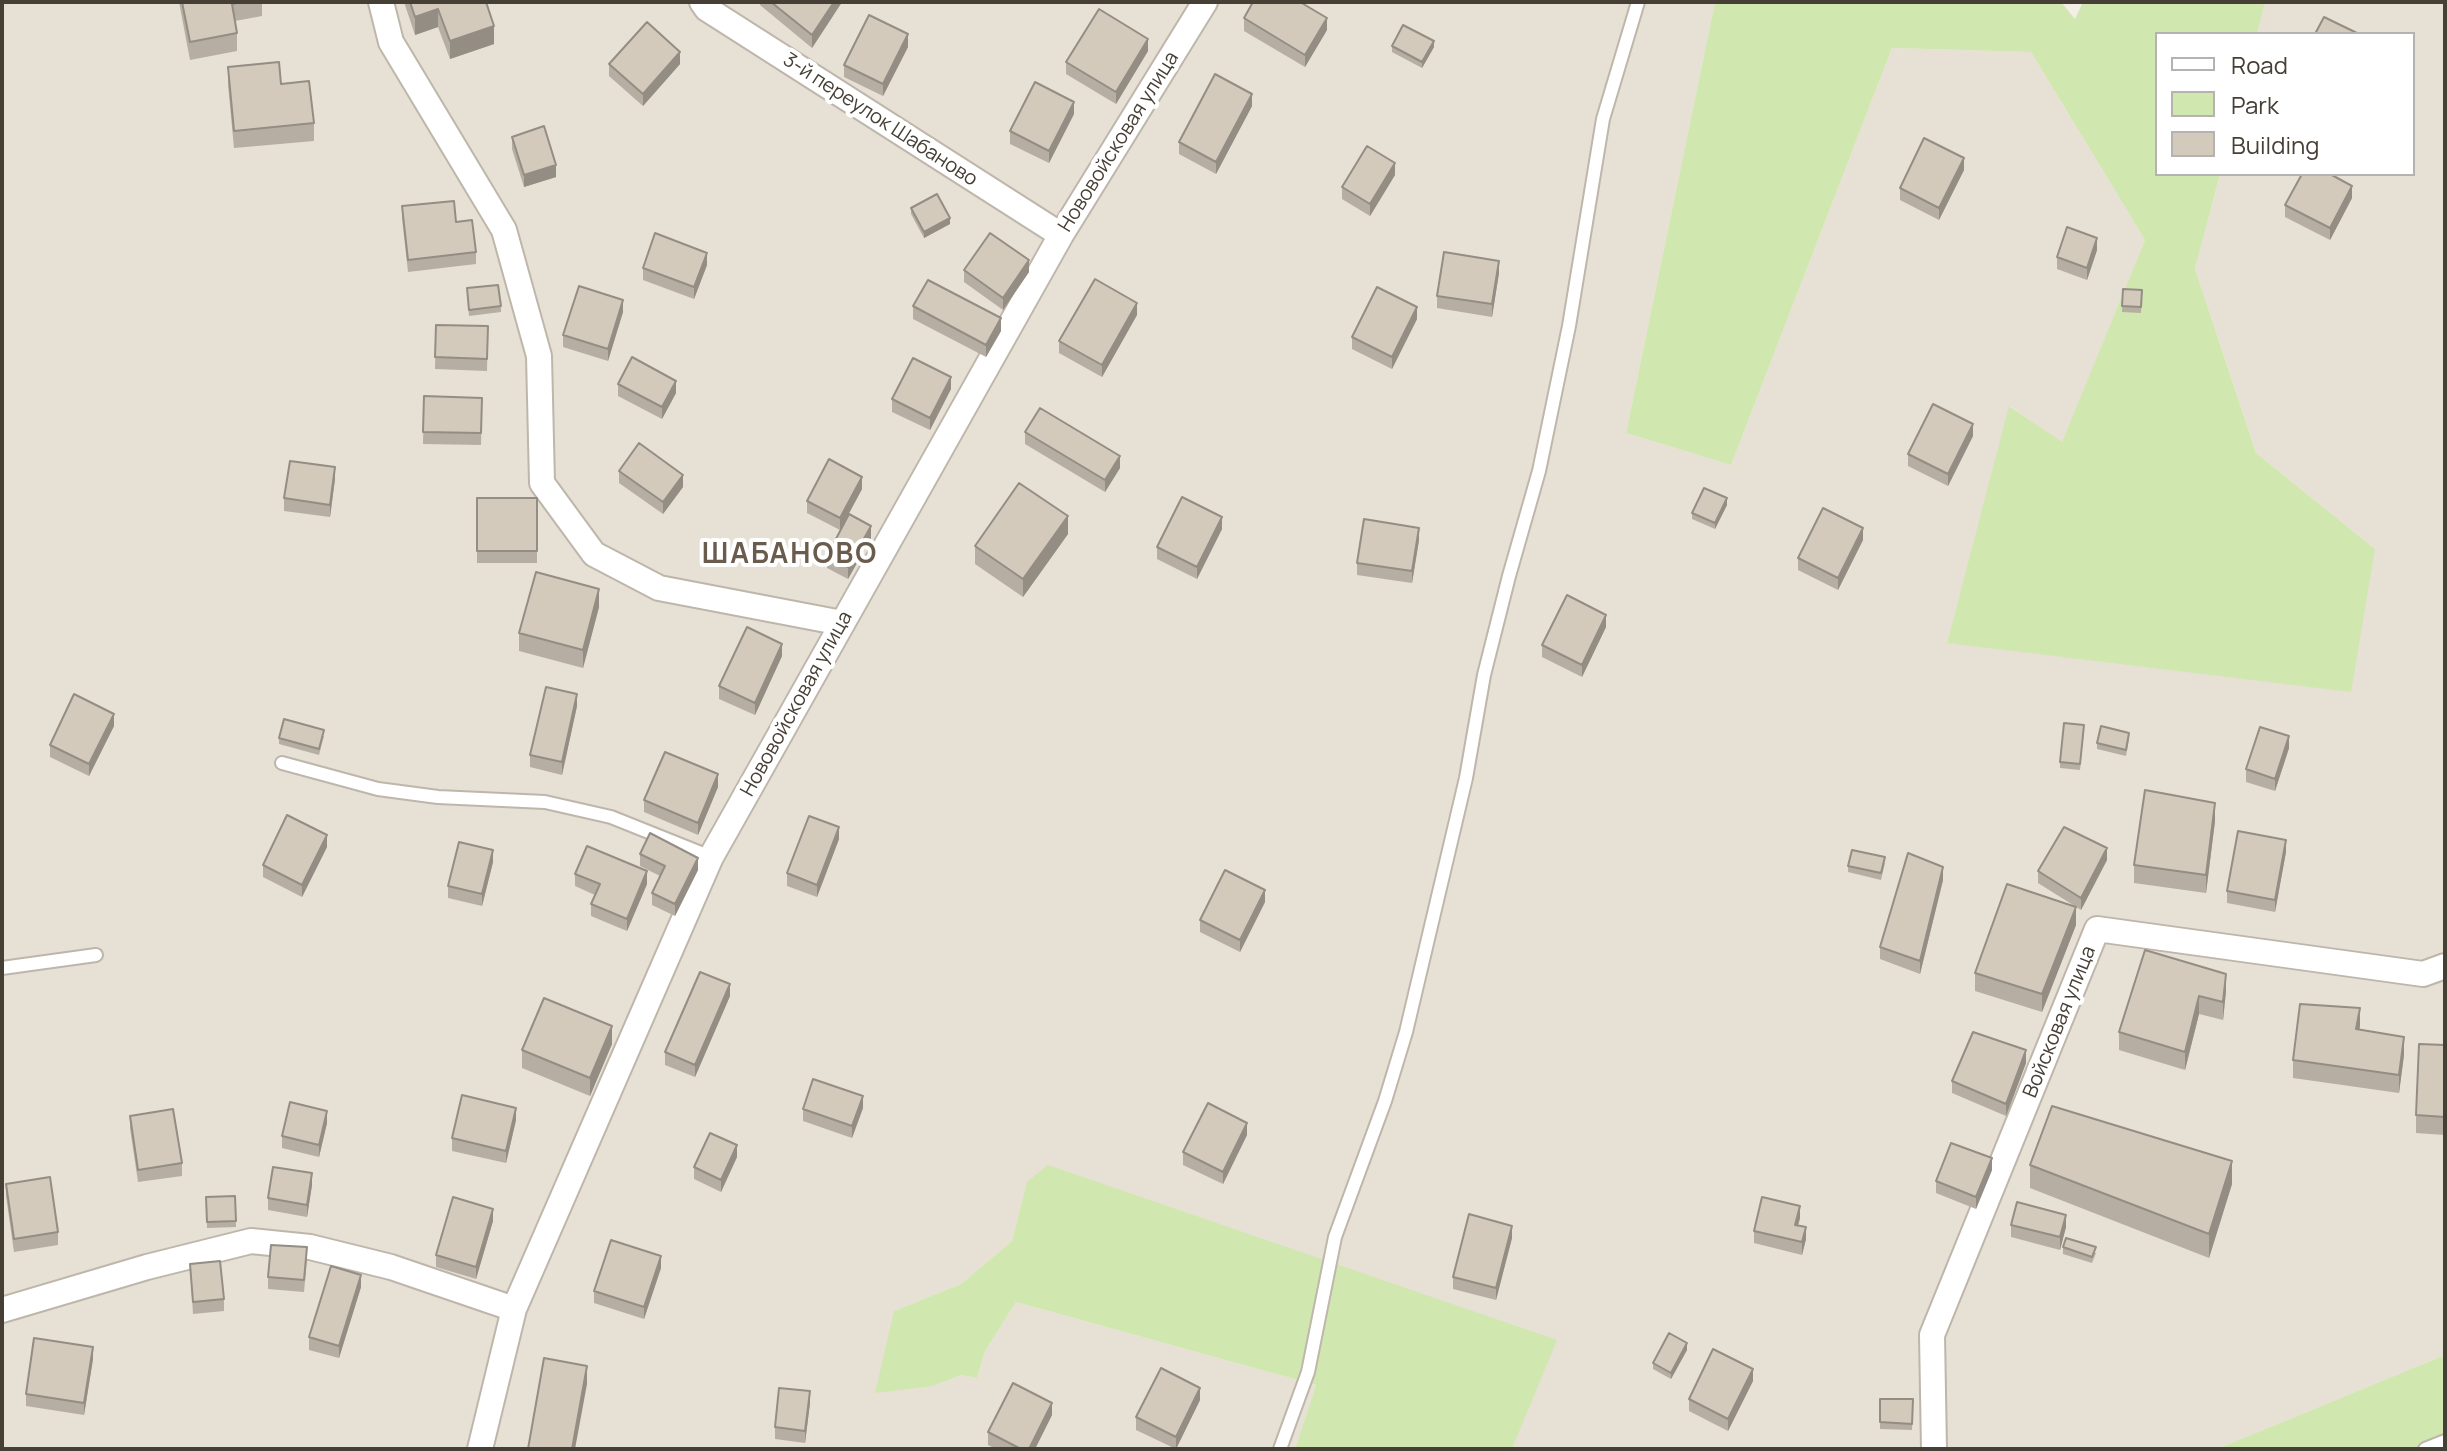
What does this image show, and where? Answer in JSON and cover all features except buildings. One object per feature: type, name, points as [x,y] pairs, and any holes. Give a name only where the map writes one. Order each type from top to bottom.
[{"type":"street","points":[[381,2],[391,42],[504,230],[539,356],[542,483],[594,554],[659,588],[842,623]]},
{"type":"street","name":"3-й переулок Шабаново","points":[[702,2],[707,9],[1061,235]]},
{"type":"street","name":"Нововойсковая улица","points":[[480,1449],[514,1309],[711,857],[1061,235],[1205,2]]},
{"type":"street","name":"Войсковая улица","points":[[1934,1449],[1932,1335],[2097,929],[2423,974],[2445,966]]},
{"type":"street","points":[[2,1310],[147,1267],[251,1241],[310,1247],[391,1267],[514,1309]]},
{"type":"lane","points":[[1280,1449],[1308,1372],[1335,1237],[1385,1101],[1406,1032],[1466,778],[1484,675],[1539,471],[1569,326],[1603,119],[1638,2]]},
{"type":"lane","points":[[282,763],[378,789],[438,797],[545,802],[611,817],[711,857]]},
{"type":"lane","points":[[2,968],[96,955]]},
{"type":"lane","points":[[2425,1449],[2445,1441]]},
{"type":"shaded area","name":"ШАБАНОВО","points":[[2,2],[1715,2],[1626,433],[1731,465],[1892,48],[2031,52],[2145,240],[2062,443],[2010,406],[1947,643],[2375,549],[2256,453],[2195,269],[2219,176],[2415,176],[2415,32],[2258,32],[2265,2],[2445,2],[2445,1355],[2217,1449],[1512,1449],[1556,1340],[1027,1183],[1012,1241],[961,1284],[894,1311],[933,1386],[961,1375],[977,1378],[985,1351],[1016,1302],[1316,1385],[1295,1449],[2,1449]]},
{"type":"green space","points":[[1715,2],[2061,2],[2075,19],[2083,2],[2265,2],[2258,32],[2155,32],[2155,176],[2219,176],[2195,269],[2256,453],[2375,549],[2351,692],[1947,643],[2009,406],[2062,442],[2145,240],[2031,52],[1892,48],[1731,465],[1626,433]]},
{"type":"green space","points":[[1048,1165],[1557,1340],[1512,1449],[1295,1449],[1316,1385],[1016,1302],[985,1351],[977,1378],[961,1375],[933,1386],[875,1393],[894,1311],[961,1284],[1012,1241],[1027,1182]]},
{"type":"green space","points":[[2445,1355],[2445,1449],[2217,1449]]},
{"type":"district","name":"ШАБАНОВО","points":[[790,555]]}]
